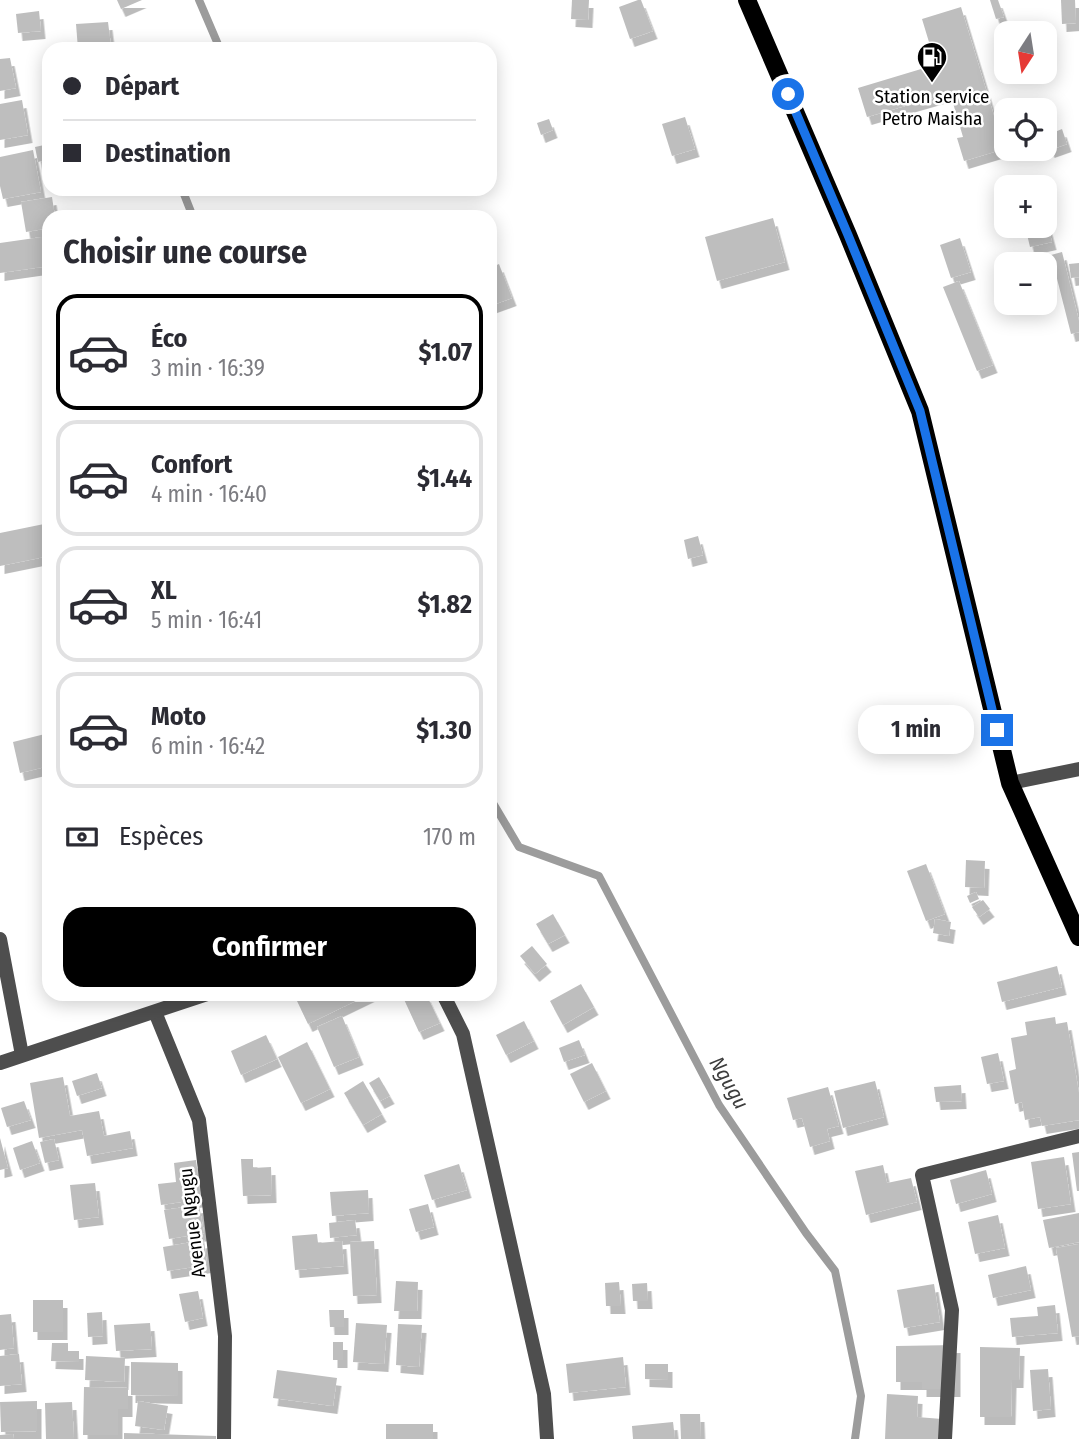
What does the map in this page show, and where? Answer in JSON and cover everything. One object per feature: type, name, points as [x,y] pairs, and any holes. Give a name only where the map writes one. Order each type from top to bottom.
[{"type":"main road","points":[[747,0],[920,411],[1010,783],[1079,937]]},
{"type":"street","points":[[1010,783],[1079,769]]},
{"type":"street","points":[[0,939],[22,1055]]},
{"type":"street","points":[[0,1063],[187,1001]]},
{"type":"street","points":[[446,1001],[463,1034],[544,1394],[547,1439]]},
{"type":"street","name":"Avenue Ngugu","points":[[155,1012],[199,1120],[225,1336],[224,1439]]},
{"type":"street","points":[[945,1439],[952,1310],[922,1175],[1079,1136]]},
{"type":"building","points":[[117,0],[142,0],[121,9]]},
{"type":"building","points":[[572,0],[589,0],[588,20],[571,19]]},
{"type":"building","points":[[641,0],[653,31],[630,39],[619,7]]},
{"type":"building","points":[[990,0],[998,0],[1004,17],[996,19]]},
{"type":"building","points":[[1061,0],[1075,0],[1076,23],[1062,24]]},
{"type":"building","points":[[961,7],[994,116],[994,152],[964,161],[957,138],[963,137],[950,93],[867,117],[858,88],[941,63],[936,50],[932,52],[922,19]]},
{"type":"building","points":[[39,11],[41,31],[18,33],[16,14]]},
{"type":"building","points":[[108,22],[110,42],[77,42],[76,24]]},
{"type":"building","points":[[10,58],[16,88],[0,91],[0,59]]},
{"type":"building","points":[[22,100],[28,135],[0,140],[0,104]]},
{"type":"building","points":[[685,117],[695,149],[672,156],[662,124]]},
{"type":"building","points":[[549,119],[553,130],[541,135],[537,123]]},
{"type":"building","points":[[1062,129],[1067,144],[1057,148],[1057,131]]},
{"type":"building","points":[[42,146],[42,161],[38,162],[35,147]]},
{"type":"building","points":[[33,150],[41,192],[3,199],[0,157]]},
{"type":"building","points":[[52,197],[54,210],[42,210],[42,229],[26,232],[21,202]]},
{"type":"building","points":[[773,218],[785,262],[717,281],[705,237]]},
{"type":"building","points":[[42,237],[42,267],[0,273],[0,243]]},
{"type":"building","points":[[960,238],[971,272],[951,278],[940,245]]},
{"type":"building","points":[[1028,238],[1051,238],[1052,242],[1030,247]]},
{"type":"building","points":[[1062,252],[1079,321],[1079,332],[1071,334],[1057,279],[1057,253]]},
{"type":"building","points":[[1079,263],[1079,277],[1071,278],[1069,264]]},
{"type":"building","points":[[499,264],[512,298],[497,303]]},
{"type":"building","points":[[959,281],[993,365],[977,371],[943,287]]},
{"type":"building","points":[[42,524],[42,557],[0,566],[0,533]]},
{"type":"building","points":[[698,536],[703,555],[688,559],[684,540]]},
{"type":"building","points":[[42,735],[42,768],[20,773],[13,742]]},
{"type":"building","points":[[966,860],[985,861],[984,888],[965,887]]},
{"type":"building","points":[[926,864],[945,914],[926,921],[907,871]]},
{"type":"building","points":[[976,892],[979,899],[970,903],[967,896]]},
{"type":"building","points":[[983,900],[990,909],[979,917],[972,907]]},
{"type":"building","points":[[553,914],[565,935],[548,944],[536,924]]},
{"type":"building","points":[[935,919],[951,922],[949,936],[933,933]]},
{"type":"building","points":[[532,946],[547,964],[535,974],[520,956]]},
{"type":"building","points":[[1057,966],[1062,987],[1002,1002],[997,982]]},
{"type":"building","points":[[581,984],[594,1007],[563,1025],[550,1001]]},
{"type":"building","points":[[297,1001],[356,1001],[308,1024]]},
{"type":"building","points":[[405,1001],[429,1001],[440,1023],[419,1032]]},
{"type":"building","points":[[342,1016],[359,1057],[334,1067],[317,1027]]},
{"type":"building","points":[[1055,1017],[1056,1024],[1067,1022],[1079,1093],[1079,1120],[1042,1126],[1040,1117],[1025,1120],[1022,1102],[1015,1104],[1009,1071],[1016,1069],[1011,1038],[1027,1035],[1025,1022]]},
{"type":"building","points":[[524,1021],[534,1041],[506,1055],[496,1035]]},
{"type":"building","points":[[266,1035],[277,1059],[241,1075],[231,1051]]},
{"type":"building","points":[[579,1040],[585,1055],[564,1062],[559,1048]]},
{"type":"building","points":[[307,1042],[330,1089],[301,1103],[278,1057]]},
{"type":"building","points":[[998,1053],[1004,1081],[987,1084],[981,1057]]},
{"type":"building","points":[[592,1063],[606,1091],[584,1102],[570,1074]]},
{"type":"building","points":[[97,1073],[102,1088],[77,1096],[72,1081]]},
{"type":"building","points":[[63,1077],[70,1116],[99,1111],[104,1136],[130,1131],[133,1148],[87,1156],[82,1130],[39,1138],[30,1083]]},
{"type":"building","points":[[379,1077],[390,1096],[380,1101],[369,1083]]},
{"type":"building","points":[[363,1081],[382,1114],[363,1125],[344,1093]]},
{"type":"building","points":[[875,1081],[884,1117],[843,1128],[834,1091]]},
{"type":"building","points":[[961,1085],[962,1101],[936,1102],[934,1087]]},
{"type":"building","points":[[828,1087],[839,1126],[827,1129],[830,1141],[810,1147],[802,1118],[793,1120],[787,1098]]},
{"type":"building","points":[[24,1101],[31,1120],[7,1127],[1,1108]]},
{"type":"building","points":[[0,1138],[8,1168],[0,1170]]},
{"type":"building","points":[[54,1139],[59,1160],[45,1163],[40,1142]]},
{"type":"building","points":[[32,1141],[40,1163],[20,1170],[13,1148]]},
{"type":"building","points":[[1079,1152],[1079,1191],[1077,1191],[1072,1153]]},
{"type":"building","points":[[1064,1157],[1071,1204],[1038,1209],[1031,1162]]},
{"type":"building","points":[[241,1159],[253,1159],[253,1168],[271,1167],[272,1195],[243,1196]]},
{"type":"building","points":[[196,1160],[201,1199],[161,1205],[158,1184],[176,1182],[174,1163]]},
{"type":"building","points":[[459,1164],[467,1190],[432,1200],[424,1175]]},
{"type":"building","points":[[883,1165],[887,1183],[911,1178],[917,1202],[866,1215],[855,1171]]},
{"type":"building","points":[[986,1170],[992,1194],[956,1204],[950,1180]]},
{"type":"building","points":[[95,1183],[99,1217],[74,1220],[70,1185]]},
{"type":"building","points":[[368,1190],[369,1213],[332,1216],[330,1192]]},
{"type":"building","points":[[428,1204],[434,1227],[416,1232],[409,1209]]},
{"type":"building","points":[[199,1205],[204,1233],[169,1239],[164,1210]]},
{"type":"building","points":[[1079,1213],[1079,1242],[1049,1248],[1043,1220]]},
{"type":"building","points":[[998,1215],[1005,1248],[975,1254],[968,1222]]},
{"type":"building","points":[[355,1220],[357,1235],[330,1238],[329,1223]]},
{"type":"building","points":[[317,1234],[318,1243],[342,1241],[344,1266],[295,1270],[292,1236]]},
{"type":"building","points":[[204,1240],[207,1265],[167,1271],[163,1247]]},
{"type":"building","points":[[374,1241],[377,1295],[353,1296],[350,1242]]},
{"type":"building","points":[[1079,1244],[1079,1336],[1072,1337],[1056,1248]]},
{"type":"building","points":[[1026,1266],[1031,1290],[993,1298],[988,1275]]},
{"type":"building","points":[[396,1281],[418,1282],[417,1311],[394,1311]]},
{"type":"building","points":[[619,1282],[621,1306],[606,1306],[605,1283]]},
{"type":"building","points":[[647,1283],[648,1301],[633,1301],[632,1284]]},
{"type":"building","points":[[934,1284],[940,1322],[904,1328],[897,1290]]},
{"type":"building","points":[[198,1291],[203,1318],[185,1322],[179,1294]]},
{"type":"building","points":[[33,1300],[63,1300],[63,1332],[33,1332]]},
{"type":"building","points":[[1055,1305],[1058,1333],[1012,1337],[1010,1318],[1038,1316],[1037,1307]]},
{"type":"building","points":[[329,1310],[344,1310],[344,1327],[330,1327]]},
{"type":"building","points":[[102,1312],[103,1336],[88,1337],[87,1313]]},
{"type":"building","points":[[11,1314],[14,1348],[0,1350],[0,1315]]},
{"type":"building","points":[[150,1323],[152,1349],[116,1351],[114,1325]]},
{"type":"building","points":[[356,1323],[387,1325],[384,1364],[353,1362]]},
{"type":"building","points":[[398,1324],[422,1325],[419,1367],[396,1365]]},
{"type":"building","points":[[333,1342],[343,1342],[343,1360],[333,1360]]},
{"type":"building","points":[[52,1343],[68,1343],[68,1351],[79,1351],[79,1362],[51,1361]]},
{"type":"building","points":[[956,1345],[956,1389],[922,1389],[922,1382],[896,1382],[896,1346]]},
{"type":"building","points":[[980,1347],[1020,1348],[1019,1380],[1012,1380],[1011,1417],[980,1417]]},
{"type":"building","points":[[19,1354],[22,1384],[0,1386],[0,1356]]},
{"type":"building","points":[[86,1356],[125,1358],[124,1382],[85,1380]]},
{"type":"building","points":[[623,1357],[626,1387],[569,1393],[566,1364]]},
{"type":"building","points":[[131,1362],[178,1363],[178,1396],[131,1395]]},
{"type":"building","points":[[645,1364],[668,1364],[668,1380],[645,1379]]},
{"type":"building","points":[[1048,1369],[1051,1409],[1033,1411],[1030,1370]]},
{"type":"building","points":[[277,1370],[337,1378],[333,1406],[273,1398]]},
{"type":"building","points":[[84,1387],[128,1388],[128,1409],[118,1409],[118,1435],[83,1435]]},
{"type":"building","points":[[887,1394],[918,1396],[917,1417],[942,1419],[941,1439],[885,1439]]},
{"type":"building","points":[[37,1401],[37,1431],[1,1432],[0,1402]]},
{"type":"building","points":[[138,1401],[168,1406],[164,1430],[135,1426]]},
{"type":"building","points":[[72,1402],[74,1439],[46,1439],[45,1403]]},
{"type":"building","points":[[680,1414],[700,1414],[701,1439],[681,1439]]},
{"type":"building","points":[[673,1422],[675,1439],[633,1439],[632,1426]]},
{"type":"building","points":[[386,1424],[433,1424],[433,1439],[386,1439]]},
{"type":"building","points":[[124,1433],[216,1436],[216,1439],[124,1439]]},
{"type":"building","points":[[13,1434],[14,1439],[0,1439],[0,1435]]},
{"type":"waterway","name":"Ngugu","points":[[199,0],[217,42]]},
{"type":"waterway","name":"Ngugu","points":[[185,196],[190,210]]},
{"type":"waterway","name":"Ngugu","points":[[497,810],[519,847],[599,876],[719,1105],[835,1271],[861,1396],[855,1439]]},
{"type":"place","name":"Station service Petro Maisha","points":[[932,84]]},
{"type":"route","points":[[788,94],[920,411],[997,730]]}]
